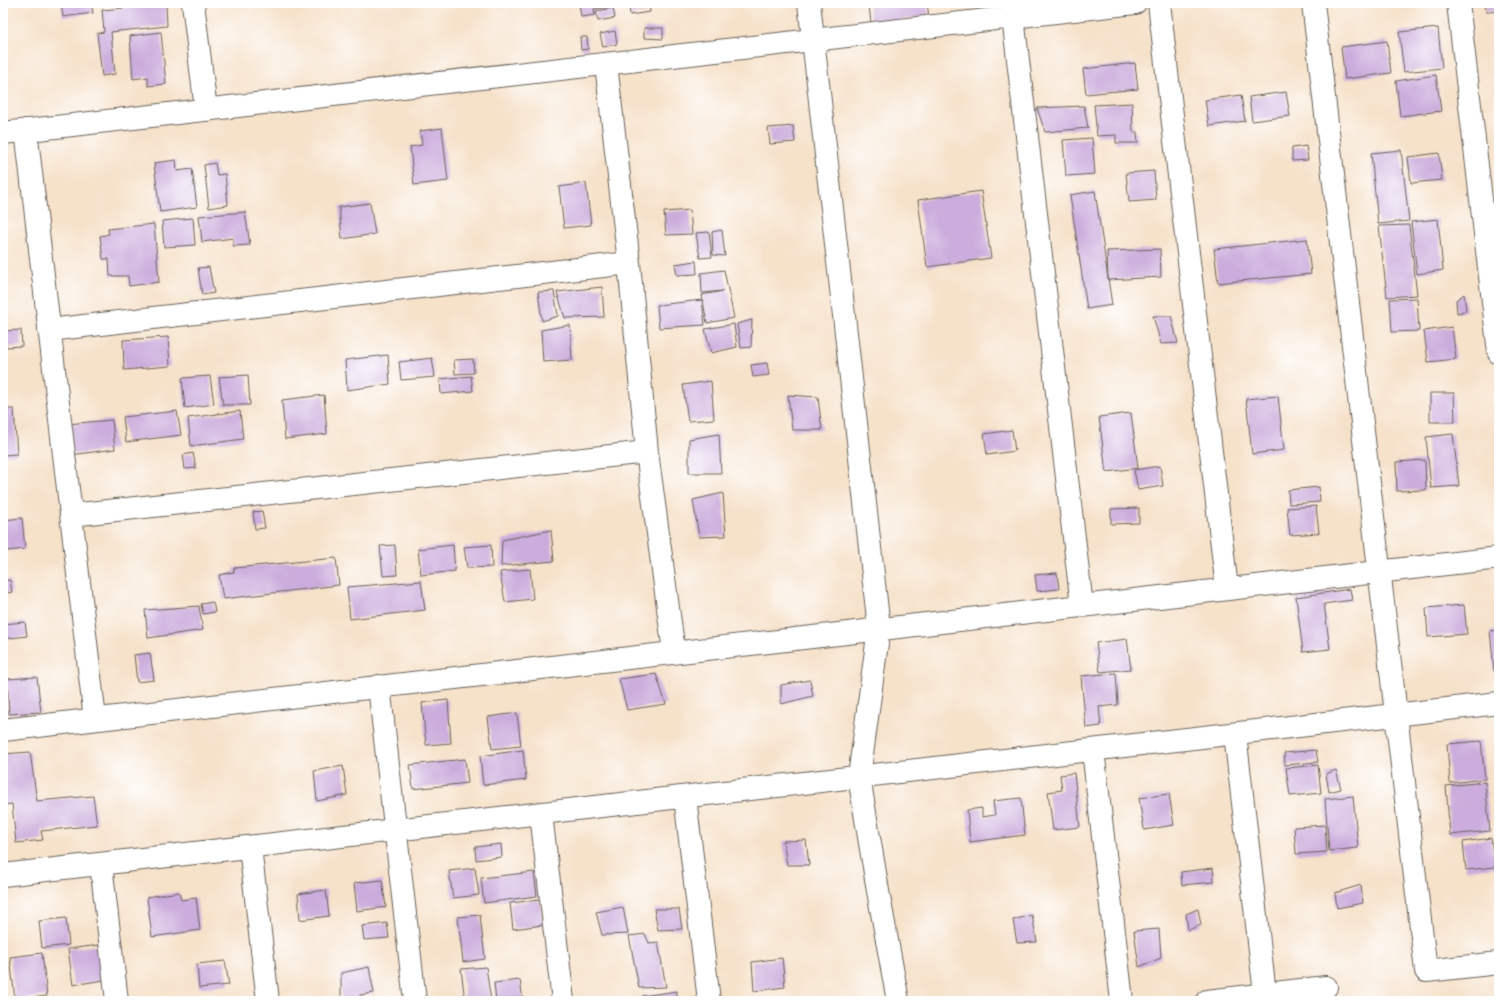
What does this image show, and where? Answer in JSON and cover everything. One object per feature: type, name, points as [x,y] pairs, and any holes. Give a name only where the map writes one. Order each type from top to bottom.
[{"type":"street","points":[[194,3],[206,110]]},
{"type":"street","points":[[809,3],[879,628],[859,777],[898,1001]]},
{"type":"street","points":[[3,133],[1135,3]]},
{"type":"street","points":[[1159,3],[1227,589]]},
{"type":"street","points":[[1313,3],[1426,971],[1499,963]]},
{"type":"street","points":[[1458,3],[1499,353]]},
{"type":"street","points":[[1013,17],[1082,606]]},
{"type":"street","points":[[606,64],[629,263],[647,452],[674,652]]},
{"type":"street","points":[[26,130],[94,719]]},
{"type":"street","points":[[49,330],[629,263]]},
{"type":"street","points":[[71,515],[647,452]]},
{"type":"street","points":[[3,730],[879,628],[1499,558]]},
{"type":"street","points":[[379,686],[415,1001]]},
{"type":"street","points":[[3,875],[1499,703]]},
{"type":"street","points":[[1235,734],[1265,994]]},
{"type":"street","points":[[1093,750],[1122,1001]]},
{"type":"street","points":[[685,797],[709,1001]]},
{"type":"street","points":[[541,814],[563,1001]]},
{"type":"street","points":[[250,847],[268,1001]]},
{"type":"street","points":[[101,864],[117,1001]]},
{"type":"street","points":[[1207,1001],[1326,987]]},
{"type":"building","points":[[61,3],[91,3],[93,13],[63,17]]},
{"type":"building","points":[[579,3],[649,3],[650,12],[630,15],[629,5],[594,9],[595,15],[581,17]]},
{"type":"building","points":[[889,3],[927,3],[929,17],[871,23],[869,6]]},
{"type":"building","points":[[1485,3],[1499,3],[1499,11],[1486,12]]},
{"type":"building","points":[[166,4],[167,26],[111,32],[115,74],[102,76],[97,33],[104,32],[102,10]]},
{"type":"building","points":[[613,8],[615,18],[598,21],[596,11]]},
{"type":"building","points":[[644,28],[663,28],[663,39],[644,38]]},
{"type":"building","points":[[1438,28],[1442,68],[1404,72],[1399,32]]},
{"type":"building","points":[[615,31],[617,44],[603,47],[600,34]]},
{"type":"building","points":[[161,32],[166,84],[148,86],[148,77],[133,79],[130,36]]},
{"type":"building","points":[[580,37],[587,37],[588,49],[581,50]]},
{"type":"building","points":[[1387,41],[1391,73],[1345,79],[1341,47]]},
{"type":"building","points":[[1135,63],[1138,89],[1086,94],[1083,69]]},
{"type":"building","points":[[1436,75],[1441,111],[1400,116],[1396,81]]},
{"type":"building","points":[[1286,92],[1290,116],[1252,121],[1249,97]]},
{"type":"building","points":[[1241,95],[1245,121],[1209,126],[1205,100]]},
{"type":"building","points":[[1132,103],[1133,132],[1137,132],[1138,143],[1116,143],[1116,135],[1097,136],[1094,105]]},
{"type":"building","points":[[1084,106],[1088,128],[1045,132],[1037,108]]},
{"type":"building","points":[[793,126],[795,142],[770,144],[768,128]]},
{"type":"building","points":[[442,128],[448,181],[414,185],[410,147],[422,145],[420,131]]},
{"type":"building","points":[[1092,138],[1095,174],[1066,176],[1063,140]]},
{"type":"building","points":[[1306,146],[1308,160],[1292,161],[1292,148]]},
{"type":"building","points":[[1401,150],[1409,221],[1378,224],[1371,153]]},
{"type":"building","points":[[1439,153],[1442,180],[1411,183],[1408,157]]},
{"type":"building","points":[[176,160],[177,171],[192,169],[197,207],[160,212],[154,163]]},
{"type":"building","points":[[215,163],[217,175],[225,174],[228,205],[209,208],[204,165]]},
{"type":"building","points":[[1154,171],[1156,200],[1129,202],[1126,173]]},
{"type":"building","points":[[586,183],[591,225],[564,228],[559,187]]},
{"type":"building","points":[[981,191],[991,258],[927,267],[918,200]]},
{"type":"building","points":[[1095,191],[1112,305],[1087,309],[1070,195]]},
{"type":"building","points":[[370,203],[375,234],[342,239],[339,207]]},
{"type":"building","points":[[690,210],[692,234],[666,235],[664,212]]},
{"type":"building","points":[[245,212],[250,245],[233,246],[233,238],[202,242],[199,216]]},
{"type":"building","points":[[193,218],[195,245],[164,247],[162,221]]},
{"type":"building","points":[[1438,219],[1443,270],[1417,274],[1411,222]]},
{"type":"building","points":[[154,224],[159,282],[129,286],[128,276],[110,276],[109,259],[103,259],[100,236],[109,234],[108,229]]},
{"type":"building","points":[[1409,225],[1417,295],[1387,297],[1379,226]]},
{"type":"building","points":[[722,230],[725,256],[713,255],[712,232]]},
{"type":"building","points":[[709,232],[712,257],[700,258],[696,233]]},
{"type":"building","points":[[1307,239],[1311,274],[1218,283],[1214,249]]},
{"type":"building","points":[[1160,249],[1161,277],[1108,280],[1107,251]]},
{"type":"building","points":[[696,261],[697,274],[677,275],[675,264]]},
{"type":"building","points":[[209,267],[214,293],[202,295],[198,268]]},
{"type":"building","points":[[724,270],[734,318],[707,323],[702,295],[723,291],[702,293],[701,273]]},
{"type":"building","points":[[602,287],[604,317],[565,318],[557,292]]},
{"type":"building","points":[[554,291],[558,316],[542,321],[538,292]]},
{"type":"building","points":[[1464,294],[1466,311],[1457,313],[1456,300]]},
{"type":"building","points":[[1417,298],[1419,331],[1392,332],[1390,299]]},
{"type":"building","points":[[702,300],[705,325],[659,328],[657,305]]},
{"type":"building","points":[[1153,316],[1171,316],[1178,343],[1161,344]]},
{"type":"building","points":[[752,320],[751,347],[741,348],[737,324]]},
{"type":"building","points":[[734,324],[737,347],[711,353],[705,329]]},
{"type":"building","points":[[570,325],[572,360],[543,362],[541,330]]},
{"type":"building","points":[[1452,327],[1456,359],[1428,362],[1424,331]]},
{"type":"building","points":[[21,330],[22,346],[6,347],[6,344],[3,344],[3,331]]},
{"type":"building","points":[[168,337],[170,366],[124,370],[123,340]]},
{"type":"building","points":[[388,355],[390,384],[347,390],[345,360]]},
{"type":"building","points":[[432,358],[435,377],[401,380],[399,362]]},
{"type":"building","points":[[473,359],[474,373],[455,374],[454,360]]},
{"type":"building","points":[[767,363],[769,375],[753,377],[751,365]]},
{"type":"building","points":[[248,375],[250,405],[223,405],[219,377]]},
{"type":"building","points":[[210,376],[214,404],[185,408],[182,378]]},
{"type":"building","points":[[471,376],[473,391],[441,394],[440,379]]},
{"type":"building","points":[[711,381],[714,419],[688,421],[683,385]]},
{"type":"building","points":[[1430,393],[1454,393],[1455,422],[1430,422]]},
{"type":"building","points":[[324,395],[327,434],[285,439],[282,400]]},
{"type":"building","points":[[788,395],[818,397],[822,430],[792,430]]},
{"type":"building","points":[[1278,396],[1284,450],[1252,454],[1246,399]]},
{"type":"building","points":[[3,409],[14,409],[17,454],[3,455]]},
{"type":"building","points":[[177,411],[181,435],[126,442],[123,417]]},
{"type":"building","points":[[240,411],[243,439],[191,446],[188,418]]},
{"type":"building","points":[[1131,413],[1138,468],[1106,472],[1099,417]]},
{"type":"building","points":[[112,420],[115,449],[71,455],[67,424]]},
{"type":"building","points":[[1012,430],[1015,451],[987,455],[984,434]]},
{"type":"building","points":[[719,434],[721,473],[689,473],[689,439]]},
{"type":"building","points":[[1453,434],[1459,486],[1431,488],[1426,437]]},
{"type":"building","points":[[193,453],[196,468],[185,469],[183,455]]},
{"type":"building","points":[[1425,460],[1426,490],[1397,491],[1396,462]]},
{"type":"building","points":[[1160,466],[1163,486],[1138,490],[1134,470]]},
{"type":"building","points":[[1319,487],[1320,502],[1289,504],[1288,490]]},
{"type":"building","points":[[723,493],[726,536],[699,537],[693,500]]},
{"type":"building","points":[[1316,506],[1319,533],[1290,535],[1287,508]]},
{"type":"building","points":[[1139,508],[1139,523],[1111,524],[1111,509]]},
{"type":"building","points":[[262,511],[265,528],[255,529],[253,512]]},
{"type":"building","points":[[22,518],[25,549],[7,551],[6,537],[3,537],[3,520]]},
{"type":"building","points":[[551,530],[554,561],[501,566],[502,540]]},
{"type":"building","points":[[395,545],[397,575],[383,576],[380,546]]},
{"type":"building","points":[[453,545],[455,571],[421,575],[418,549]]},
{"type":"building","points":[[491,545],[492,567],[467,568],[464,547]]},
{"type":"building","points":[[336,558],[339,585],[223,599],[219,575],[234,572],[234,568]]},
{"type":"building","points":[[530,569],[533,599],[505,602],[500,572]]},
{"type":"building","points":[[1057,573],[1059,589],[1037,591],[1035,575]]},
{"type":"building","points":[[10,580],[12,592],[3,594],[3,581]]},
{"type":"building","points":[[421,581],[425,610],[350,619],[347,587]]},
{"type":"building","points":[[1350,589],[1352,600],[1324,604],[1330,649],[1303,652],[1296,597]]},
{"type":"building","points":[[213,602],[215,612],[203,614],[201,604]]},
{"type":"building","points":[[1464,605],[1467,634],[1428,637],[1426,608]]},
{"type":"building","points":[[199,606],[203,630],[148,638],[145,610]]},
{"type":"building","points":[[25,622],[27,636],[3,639],[3,624]]},
{"type":"building","points":[[1499,630],[1499,670],[1494,671],[1490,631]]},
{"type":"building","points":[[1127,639],[1131,669],[1100,672],[1096,643]]},
{"type":"building","points":[[150,653],[154,680],[137,682],[134,655]]},
{"type":"building","points":[[1116,673],[1118,705],[1099,707],[1101,726],[1086,728],[1081,676]]},
{"type":"building","points":[[656,674],[666,704],[627,710],[619,679]]},
{"type":"building","points":[[37,677],[41,712],[9,714],[7,679]]},
{"type":"building","points":[[810,680],[813,696],[781,704],[781,685]]},
{"type":"building","points":[[448,700],[451,743],[426,745],[422,703]]},
{"type":"building","points":[[517,713],[521,746],[492,749],[488,717]]},
{"type":"building","points":[[1481,741],[1485,779],[1450,783],[1447,744]]},
{"type":"building","points":[[523,750],[526,780],[483,785],[480,756]]},
{"type":"building","points":[[1316,750],[1318,762],[1285,765],[1284,753]]},
{"type":"building","points":[[30,752],[37,801],[93,796],[97,825],[41,831],[43,840],[16,843],[12,804],[3,805],[3,754]]},
{"type":"building","points":[[465,759],[468,783],[413,789],[410,765]]},
{"type":"building","points":[[1318,765],[1321,793],[1290,796],[1286,768]]},
{"type":"building","points":[[343,766],[347,795],[317,801],[314,771]]},
{"type":"building","points":[[1336,770],[1341,789],[1329,792],[1326,774]]},
{"type":"building","points":[[1074,773],[1080,827],[1053,830],[1048,792],[1062,790],[1060,775]]},
{"type":"building","points":[[1485,782],[1490,831],[1450,835],[1446,786]]},
{"type":"building","points":[[1169,794],[1174,825],[1144,830],[1139,798]]},
{"type":"building","points":[[1353,796],[1358,848],[1329,851],[1325,799]]},
{"type":"building","points":[[1021,798],[1025,835],[970,842],[967,810],[982,808],[982,817],[995,815],[993,801]]},
{"type":"building","points":[[1325,825],[1327,852],[1296,854],[1294,827]]},
{"type":"building","points":[[1499,835],[1499,861],[1498,862],[1496,836]]},
{"type":"building","points":[[1491,838],[1495,867],[1466,870],[1463,842]]},
{"type":"building","points":[[806,840],[809,865],[787,865],[783,841]]},
{"type":"building","points":[[501,844],[502,857],[476,860],[475,847]]},
{"type":"building","points":[[475,868],[479,895],[453,898],[449,871]]},
{"type":"building","points":[[1213,868],[1214,882],[1182,885],[1181,872]]},
{"type":"building","points":[[534,872],[537,896],[484,903],[481,878]]},
{"type":"building","points":[[382,880],[386,907],[357,911],[354,883]]},
{"type":"building","points":[[1361,885],[1363,903],[1337,908],[1335,893]]},
{"type":"building","points":[[326,890],[329,916],[300,920],[298,894]]},
{"type":"building","points":[[179,892],[181,900],[196,898],[200,930],[152,937],[147,897]]},
{"type":"building","points":[[540,900],[543,925],[513,929],[510,903]]},
{"type":"building","points":[[623,907],[628,934],[602,935],[596,912]]},
{"type":"building","points":[[654,909],[679,909],[682,929],[658,930]]},
{"type":"building","points":[[1198,909],[1201,925],[1188,930],[1186,914]]},
{"type":"building","points":[[480,915],[485,959],[463,962],[458,917]]},
{"type":"building","points":[[1032,915],[1037,942],[1017,943],[1013,920]]},
{"type":"building","points":[[66,918],[69,945],[42,948],[39,921]]},
{"type":"building","points":[[387,923],[389,938],[364,940],[362,926]]},
{"type":"building","points":[[1159,929],[1161,958],[1139,967],[1134,931]]},
{"type":"building","points":[[645,934],[649,943],[658,942],[666,987],[639,988],[629,936]]},
{"type":"building","points":[[100,945],[104,980],[73,985],[68,949]]},
{"type":"building","points":[[42,953],[47,996],[15,1000],[10,957]]},
{"type":"building","points":[[782,958],[785,987],[754,991],[752,962]]},
{"type":"building","points":[[225,961],[229,985],[199,988],[197,964]]},
{"type":"building","points":[[369,967],[374,993],[360,995],[361,1001],[341,1001],[341,973]]},
{"type":"building","points":[[486,967],[491,1001],[465,1001],[461,969]]},
{"type":"building","points":[[520,980],[523,1001],[496,1001],[494,983]]},
{"type":"building","points":[[677,991],[677,1001],[642,1001],[642,996]]},
{"type":"building","points":[[808,999],[809,1001],[798,1001],[798,1000]]}]
